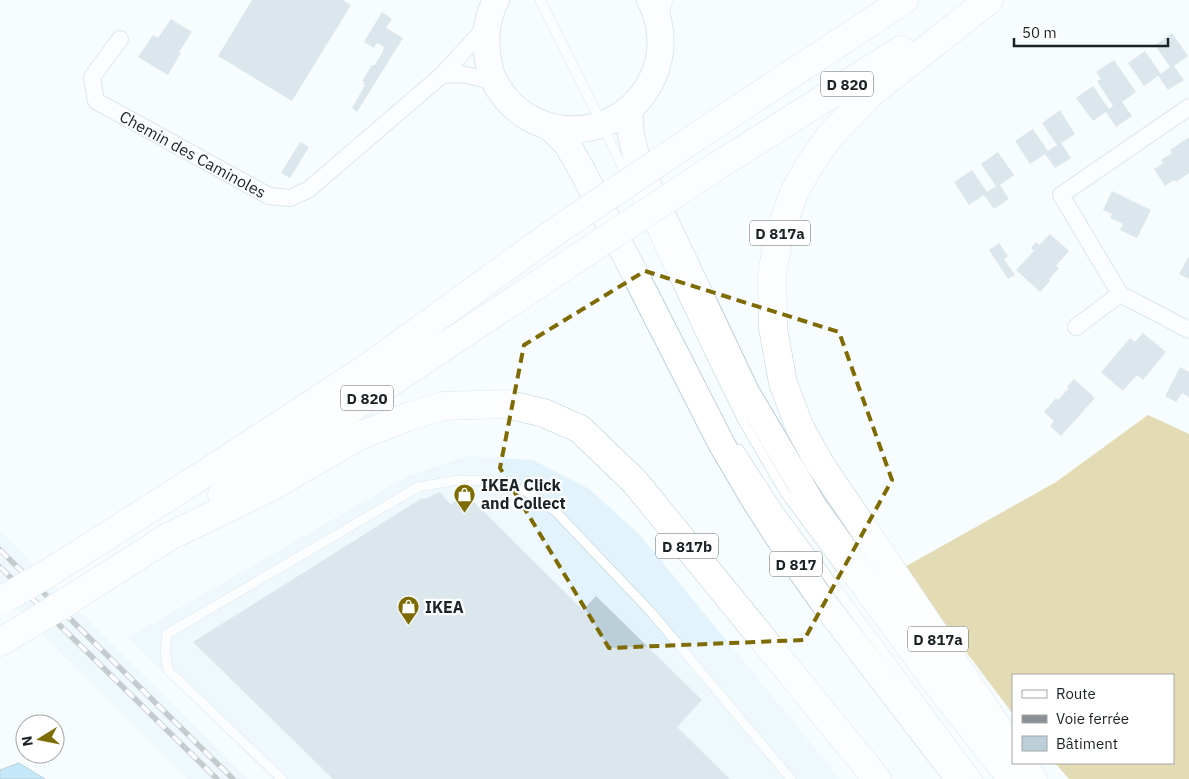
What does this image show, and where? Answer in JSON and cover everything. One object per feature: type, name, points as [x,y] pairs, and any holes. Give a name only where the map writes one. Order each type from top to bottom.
[{"type":"highway","points":[[852,34],[897,0]]},
{"type":"highway","name":"D 820","points":[[4,599],[203,476],[370,366],[549,236],[904,0]]},
{"type":"highway","name":"D 820","points":[[170,536],[213,501],[567,265],[714,168],[981,0]]},
{"type":"highway","name":"D 817a","points":[[989,0],[871,93],[830,137],[809,166],[794,193],[779,234],[772,274],[773,328],[783,383],[800,428],[820,464],[1012,749]]},
{"type":"highway","name":"D 817b","points":[[170,536],[271,487],[359,436],[407,417],[443,406],[506,404],[544,413],[580,429],[635,482],[877,779]]},
{"type":"highway","points":[[0,642],[170,536]]},
{"type":"highway","points":[[1023,764],[1033,779]]},
{"type":"main road","points":[[496,0],[486,27],[486,45],[493,77],[502,94],[531,119],[549,126],[570,130],[591,128],[611,121],[630,109],[647,89],[658,64],[661,37],[655,4]]},
{"type":"main road","name":"D 817","points":[[630,109],[631,135],[638,164],[746,392],[814,506],[882,602],[986,741],[1020,779]]},
{"type":"main road","name":"D 817","points":[[549,126],[567,144],[721,443],[755,501],[823,602],[959,779]]},
{"type":"street","name":"Chemin des Caminoles","points":[[120,39],[92,77],[96,101],[269,196],[290,198],[308,190],[442,75],[486,27]]},
{"type":"street","points":[[442,75],[462,74],[497,84]]},
{"type":"street","points":[[1189,107],[1061,194],[1120,294],[1189,330]]},
{"type":"street","points":[[1076,327],[1120,294]]},
{"type":"lane","points":[[540,0],[602,124],[744,423],[785,493],[937,699],[1000,779]]},
{"type":"lane","points":[[663,329],[715,412]]},
{"type":"lane","points":[[736,445],[779,511],[978,779]]},
{"type":"lane","points":[[282,779],[168,670],[165,649],[167,634],[418,486],[458,480],[496,480],[527,492],[555,511],[651,612],[791,779]]},
{"type":"highlighted area","points":[[645,271],[839,332],[892,480],[804,640],[609,648],[500,468],[524,345]]},
{"type":"shaded area","points":[[1148,415],[1189,434],[1189,779],[1069,779],[1056,764],[1174,764],[1174,674],[1012,674],[1012,713],[903,568],[1056,482]]},
{"type":"shaded area","name":"IKEA","points":[[468,456],[533,460],[589,489],[640,535],[840,779],[272,779],[128,638],[408,476]]},
{"type":"shaded area","points":[[0,531],[247,779],[188,779],[63,655],[0,591]]},
{"type":"water","points":[[21,764],[45,779],[0,779],[0,770]]},
{"type":"building","points":[[252,0],[343,0],[351,5],[292,101],[218,56]]},
{"type":"building","points":[[382,12],[392,19],[386,28],[403,38],[357,112],[352,108],[365,85],[362,81],[372,65],[375,65],[384,47],[377,43],[374,48],[364,42]]},
{"type":"building","points":[[171,19],[192,32],[179,52],[181,53],[168,75],[138,57],[153,35],[158,38]]},
{"type":"building","points":[[1172,33],[1188,56],[1174,66],[1184,80],[1168,90],[1158,76],[1144,86],[1128,63],[1145,51],[1161,74],[1170,67],[1155,45]]},
{"type":"building","points":[[1114,60],[1136,92],[1122,102],[1132,116],[1116,127],[1106,112],[1093,121],[1076,98],[1093,86],[1109,109],[1113,106],[1097,81],[1101,79],[1096,72]]},
{"type":"building","points":[[1060,110],[1075,134],[1061,143],[1071,158],[1055,168],[1045,154],[1030,164],[1015,141],[1033,129],[1048,151],[1057,145],[1042,123]]},
{"type":"building","points":[[1189,137],[1189,173],[1176,182],[1174,180],[1165,186],[1154,169],[1163,163],[1161,160],[1172,153],[1170,150]]},
{"type":"building","points":[[300,142],[309,147],[290,178],[281,173]]},
{"type":"building","points":[[998,152],[1014,175],[1000,185],[1009,199],[994,209],[984,195],[969,205],[954,182],[972,170],[987,192],[996,186],[981,164]]},
{"type":"building","points":[[1112,191],[1151,210],[1137,238],[1120,230],[1123,224],[1110,218],[1112,214],[1103,210]]},
{"type":"building","points":[[1050,234],[1069,251],[1056,266],[1059,268],[1040,292],[1016,270],[1034,251],[1031,248],[1036,242],[1039,245]]},
{"type":"building","points":[[999,243],[1008,256],[1004,259],[1015,275],[1008,279],[989,250]]},
{"type":"building","points":[[1189,256],[1189,279],[1179,274]]},
{"type":"building","points":[[1143,333],[1166,352],[1143,380],[1137,375],[1123,391],[1101,372],[1130,338],[1135,342]]},
{"type":"building","points":[[1180,367],[1189,372],[1189,397],[1182,393],[1176,402],[1165,396]]},
{"type":"building","points":[[1074,379],[1095,398],[1061,436],[1050,426],[1054,421],[1044,412],[1056,398],[1058,400],[1069,388],[1067,387]]},
{"type":"building","name":"IKEA","points":[[440,492],[451,505],[464,492],[583,610],[596,596],[702,700],[677,727],[730,779],[333,779],[193,642],[422,498],[425,499]]},
{"type":"railway","points":[[0,550],[233,779]]},
{"type":"railway","points":[[0,567],[217,779]]},
{"type":"place","name":"IKEA Click and Collect","points":[[465,513]]},
{"type":"place","name":"IKEA","points":[[409,626]]}]
